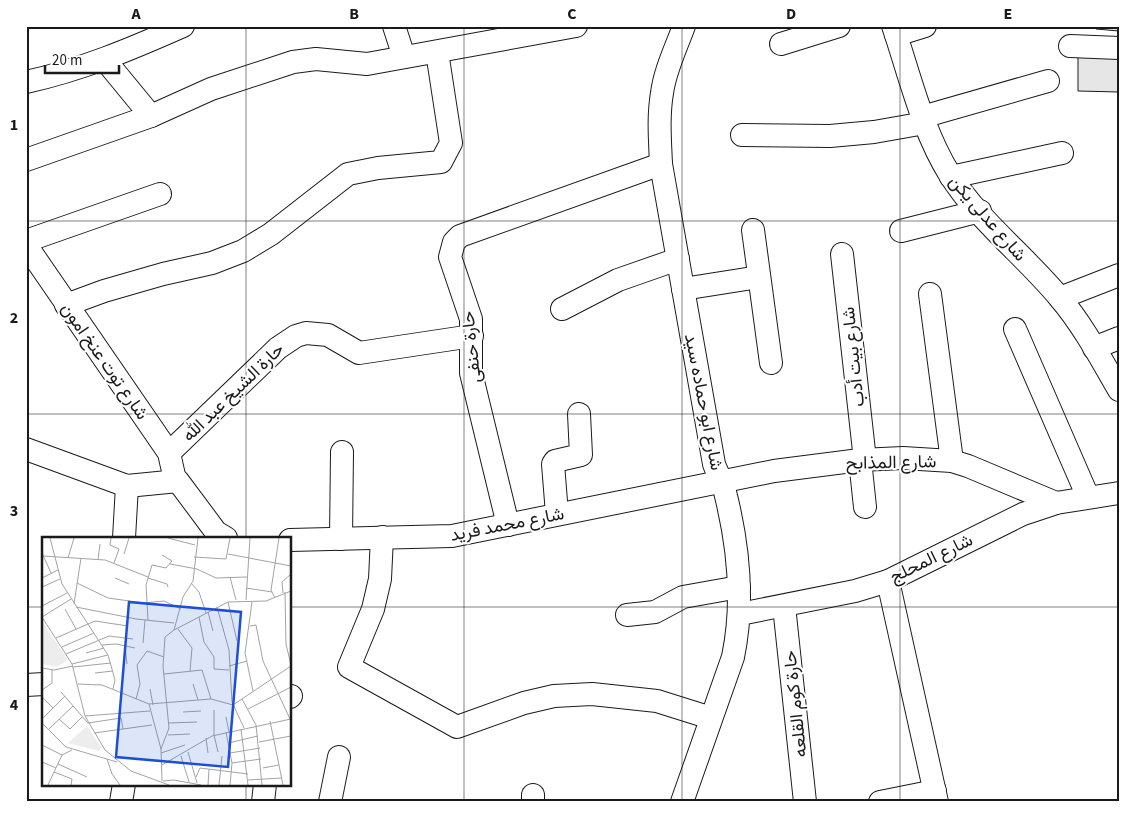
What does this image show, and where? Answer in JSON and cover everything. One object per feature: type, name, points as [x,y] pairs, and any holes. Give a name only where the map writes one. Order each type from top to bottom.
[{"type":"street","points":[[26,82],[73,71],[105,60],[183,26]]},
{"type":"street","points":[[394,26],[404,57]]},
{"type":"street","points":[[26,160],[150,116],[211,89],[293,62],[316,59],[367,64],[576,26]]},
{"type":"street","name":"شارع ابو حماده سيد","points":[[682,802],[733,657],[740,614],[740,587],[728,505],[714,464],[661,164],[659,125],[662,92],[671,59],[684,26]]},
{"type":"street","points":[[781,44],[839,26]]},
{"type":"street","points":[[894,31],[925,26]]},
{"type":"street","name":"شارع عدلى يكن","points":[[894,31],[924,120],[940,158],[951,177],[980,212],[1060,298],[1094,348],[1119,390]]},
{"type":"street","points":[[1070,46],[1119,48]]},
{"type":"street","points":[[66,305],[104,291],[163,274],[212,263],[244,251],[271,234],[348,174],[378,168],[441,162],[452,144],[437,52]]},
{"type":"street","points":[[105,60],[150,116]]},
{"type":"street","points":[[742,135],[830,136],[874,132],[924,120],[1048,81]]},
{"type":"street","points":[[951,177],[1062,152]]},
{"type":"street","name":"حارة حنفى","points":[[508,525],[471,373],[472,336],[469,310],[450,257],[451,249],[460,236],[661,164]]},
{"type":"street","points":[[28,249],[160,194]]},
{"type":"street","points":[[900,230],[980,212]]},
{"type":"street","points":[[753,230],[771,363]]},
{"type":"street","name":"شارع توت عنخ امون","points":[[28,249],[169,453],[175,480]]},
{"type":"street","name":"شارع بيت أدب","points":[[842,254],[863,460],[865,507]]},
{"type":"street","points":[[562,309],[618,280],[678,259]]},
{"type":"street","points":[[1060,298],[1119,275]]},
{"type":"street","points":[[683,289],[759,277]]},
{"type":"street","points":[[930,294],[952,461]]},
{"type":"street","points":[[1015,329],[1088,496]]},
{"type":"street","name":"حارة الشيخ عبد الله","points":[[169,453],[278,348],[296,336],[317,333],[328,335],[359,353],[472,336]]},
{"type":"street","points":[[1094,348],[1119,338]]},
{"type":"street","points":[[557,514],[553,464],[555,461],[581,456],[579,414]]},
{"type":"street","points":[[26,449],[127,486],[175,480],[182,485],[216,532],[224,537]]},
{"type":"street","points":[[341,539],[342,452]]},
{"type":"street","name":"شارع المذابح","points":[[720,480],[863,460],[903,458],[952,461],[984,472],[1056,503]]},
{"type":"street","name":"شارع محمد فريد","points":[[291,540],[452,536],[720,480]]},
{"type":"street","points":[[124,537],[127,486]]},
{"type":"street","name":"شارع المحلج","points":[[740,614],[784,606],[888,581],[933,560],[992,528],[1056,503],[1088,496],[1119,493]]},
{"type":"street","points":[[382,537],[380,579],[373,609],[349,667],[457,727],[524,702],[554,696],[592,694],[657,701],[711,718]]},
{"type":"street","points":[[880,802],[936,796],[888,581]]},
{"type":"street","points":[[627,615],[655,612],[683,597],[740,587]]},
{"type":"street","name":"حارة كوم القلعه","points":[[784,606],[805,802]]},
{"type":"street","points":[[26,685],[42,684]]},
{"type":"street","points":[[330,802],[339,757]]},
{"type":"street","points":[[122,802],[124,786]]},
{"type":"street","points":[[263,802],[265,786]]},
{"type":"building","points":[[1096,26],[1119,26],[1119,31],[1096,29]]},
{"type":"building","points":[[1078,56],[1119,58],[1119,92],[1078,91]]}]
